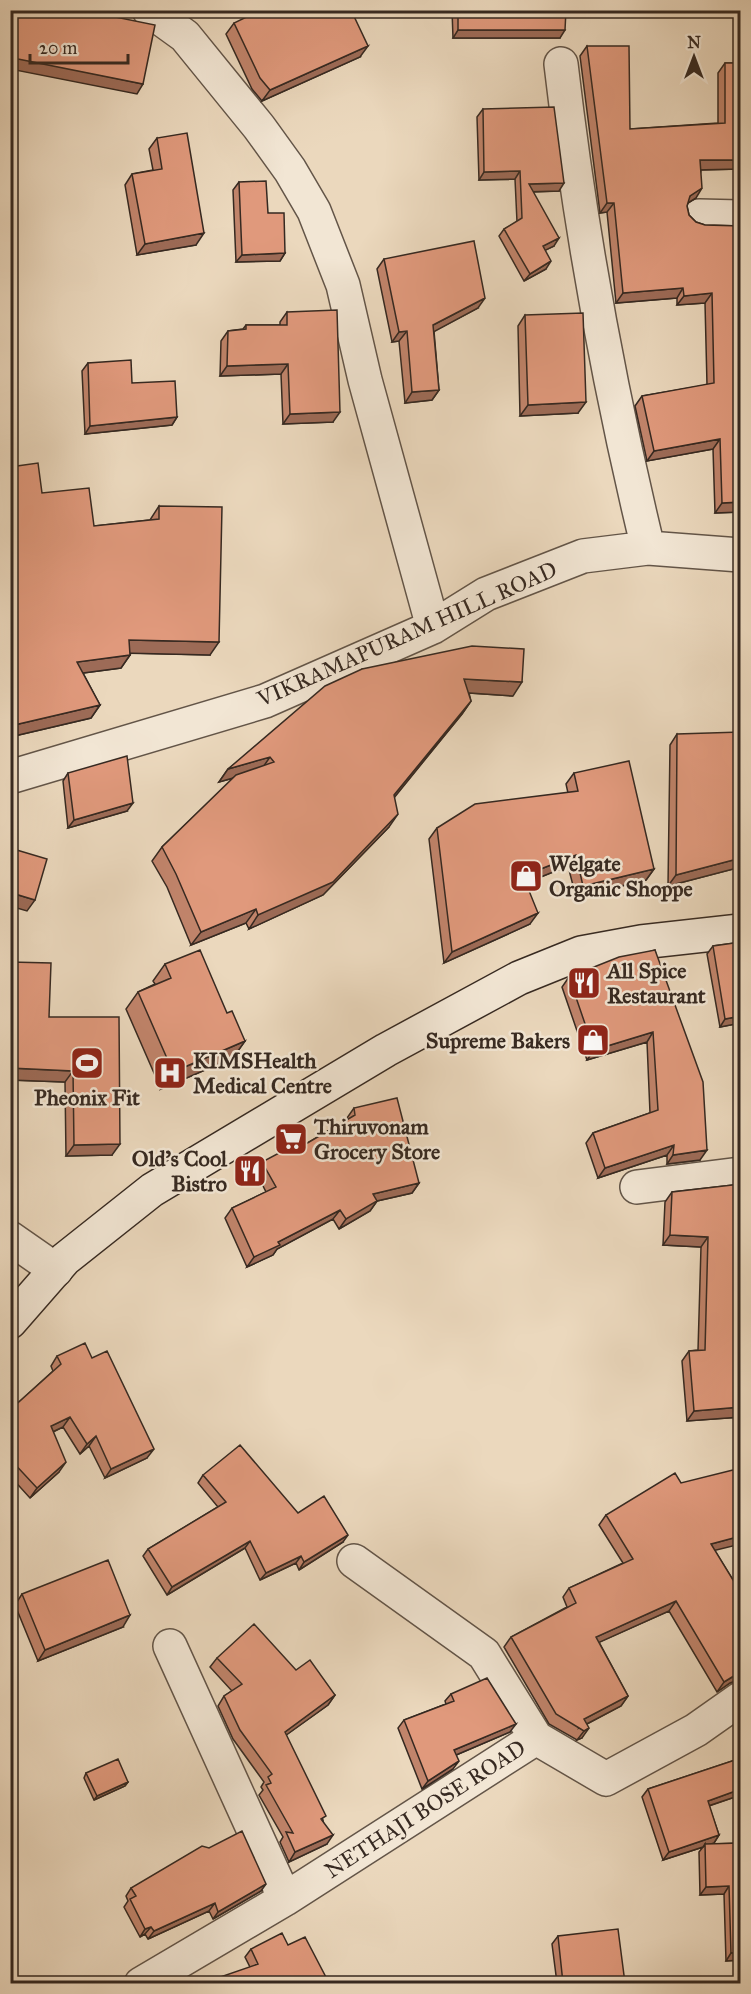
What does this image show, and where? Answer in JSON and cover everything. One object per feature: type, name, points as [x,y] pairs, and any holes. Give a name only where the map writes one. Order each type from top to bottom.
[{"type":"street","points":[[149,10],[185,36],[259,127],[290,170],[314,211],[343,285],[365,380],[433,627]]},
{"type":"street","points":[[561,64],[574,182],[614,406],[648,548]]},
{"type":"street","points":[[699,216],[741,217]]},
{"type":"street","name":"VIKRAMAPURAM HILL ROAD","points":[[10,777],[265,701],[433,627],[486,594],[583,556],[648,548],[741,555]]},
{"type":"street","points":[[10,1322],[65,1259],[152,1191],[386,1050],[519,978],[581,953],[641,942],[741,931]]},
{"type":"street","points":[[637,1187],[741,1174]]},
{"type":"street","points":[[10,1238],[56,1270]]},
{"type":"street","points":[[354,1561],[484,1654],[536,1738]]},
{"type":"street","points":[[170,1646],[285,1899]]},
{"type":"street","name":"NETHAJI BOSE ROAD","points":[[141,1983],[285,1899],[536,1738],[606,1779],[696,1730],[741,1699]]},
{"type":"building","points":[[10,10],[81,10],[155,25],[143,84],[10,56]]},
{"type":"building","points":[[261,10],[351,10],[368,46],[270,90],[260,78],[234,23]]},
{"type":"building","points":[[458,10],[566,10],[565,30],[458,30]]},
{"type":"building","points":[[587,46],[629,46],[630,129],[725,123],[725,63],[741,63],[741,160],[700,160],[702,188],[690,196],[687,206],[689,215],[696,222],[705,225],[741,226],[741,502],[722,503],[720,439],[654,451],[642,396],[714,383],[712,293],[684,296],[683,288],[623,293],[614,203],[607,203]]},
{"type":"building","points":[[554,107],[564,183],[529,184],[559,238],[543,246],[551,261],[530,274],[504,229],[522,218],[520,171],[484,172],[483,109]]},
{"type":"building","points":[[187,133],[204,233],[145,244],[132,174],[162,169],[157,138]]},
{"type":"building","points":[[266,181],[268,213],[284,213],[285,253],[242,255],[239,182]]},
{"type":"building","points":[[474,241],[485,298],[433,325],[439,390],[412,392],[407,331],[399,332],[384,259]]},
{"type":"building","points":[[337,310],[340,412],[290,414],[288,364],[227,366],[228,331],[246,329],[246,325],[287,325],[287,312]]},
{"type":"building","points":[[583,313],[586,402],[528,405],[525,315]]},
{"type":"building","points":[[131,360],[132,383],[175,381],[177,417],[90,426],[88,363]]},
{"type":"building","points":[[38,463],[42,493],[89,488],[94,526],[159,519],[159,506],[222,507],[219,642],[129,640],[130,655],[77,662],[100,705],[10,726],[10,467]]},
{"type":"building","points":[[472,646],[524,649],[522,682],[464,679],[471,701],[394,795],[398,814],[333,882],[258,915],[256,909],[201,932],[162,847],[236,775],[274,762],[270,757],[228,769],[325,686],[362,669]]},
{"type":"building","points":[[741,732],[741,858],[676,875],[677,734]]},
{"type":"building","points":[[127,756],[133,803],[74,820],[68,773]]},
{"type":"building","points":[[629,761],[654,869],[583,886],[576,855],[523,876],[538,913],[452,952],[437,828],[475,804],[578,791],[574,773]]},
{"type":"building","points":[[10,848],[47,859],[35,900],[15,894],[10,910]]},
{"type":"building","points":[[741,942],[741,1016],[725,1019],[713,946]]},
{"type":"building","points":[[200,950],[227,1013],[232,1011],[245,1041],[173,1072],[138,992],[171,978],[165,964]]},
{"type":"building","points":[[655,950],[703,1082],[707,1150],[673,1155],[674,1145],[605,1168],[593,1133],[658,1110],[653,1032],[594,1050],[569,977],[619,957]]},
{"type":"building","points":[[10,962],[51,963],[49,1017],[119,1017],[120,1144],[74,1145],[73,1071],[10,1068]]},
{"type":"building","points":[[397,1098],[419,1183],[373,1194],[377,1201],[346,1219],[340,1210],[278,1242],[280,1245],[254,1257],[232,1208],[276,1187],[262,1162],[296,1144],[299,1148],[355,1115],[354,1108]]},
{"type":"building","points":[[741,1184],[741,1407],[694,1411],[689,1351],[705,1350],[708,1237],[670,1235],[672,1192]]},
{"type":"building","points":[[85,1343],[92,1358],[107,1351],[154,1449],[111,1469],[96,1436],[87,1444],[70,1417],[51,1426],[66,1462],[37,1488],[10,1459],[10,1410],[61,1364],[57,1356]]},
{"type":"building","points":[[240,1445],[298,1513],[324,1496],[348,1535],[304,1562],[301,1556],[266,1573],[250,1541],[172,1587],[148,1549],[226,1502],[203,1475]]},
{"type":"building","points":[[741,1468],[741,1536],[711,1544],[741,1593],[741,1672],[724,1682],[676,1601],[596,1637],[628,1696],[584,1719],[589,1728],[584,1731],[556,1714],[511,1637],[576,1603],[569,1588],[633,1559],[606,1515],[675,1473],[681,1483]]},
{"type":"building","points":[[108,1560],[130,1615],[45,1650],[22,1594]]},
{"type":"building","points":[[254,1624],[296,1670],[310,1660],[335,1695],[285,1732],[326,1816],[321,1819],[333,1835],[295,1852],[286,1832],[293,1833],[266,1785],[271,1783],[268,1777],[272,1774],[240,1730],[224,1696],[242,1684],[217,1658]]},
{"type":"building","points":[[487,1678],[516,1724],[454,1750],[459,1761],[428,1781],[404,1720],[454,1701],[451,1694]]},
{"type":"building","points":[[741,1758],[741,1789],[708,1801],[719,1835],[669,1852],[648,1789]]},
{"type":"building","points":[[118,1759],[128,1782],[97,1796],[86,1773]]},
{"type":"building","points":[[242,1831],[266,1884],[218,1912],[215,1903],[154,1931],[151,1927],[145,1929],[130,1899],[136,1896],[131,1888],[202,1846],[209,1848]]},
{"type":"building","points":[[741,1843],[741,1952],[731,1953],[729,1886],[706,1887],[705,1844]]},
{"type":"building","points":[[10,1911],[16,1933],[10,1934]]},
{"type":"building","points":[[618,1929],[625,1983],[563,1983],[558,1936]]},
{"type":"building","points":[[282,1933],[288,1945],[305,1937],[329,1983],[203,1983],[258,1964],[251,1949]]},
{"type":"place","name":"Welgate Organic Shoppe","points":[[526,876]]},
{"type":"place","name":"All Spice Restaurant","points":[[584,983]]},
{"type":"place","name":"Supreme Bakers","points":[[593,1040]]},
{"type":"place","name":"Pheonix Fit","points":[[87,1063]]},
{"type":"place","name":"KIMSHealth Medical Centre","points":[[170,1073]]},
{"type":"place","name":"Thiruvonam Grocery Store","points":[[291,1139]]},
{"type":"place","name":"Old's Cool Bistro","points":[[250,1171]]}]
